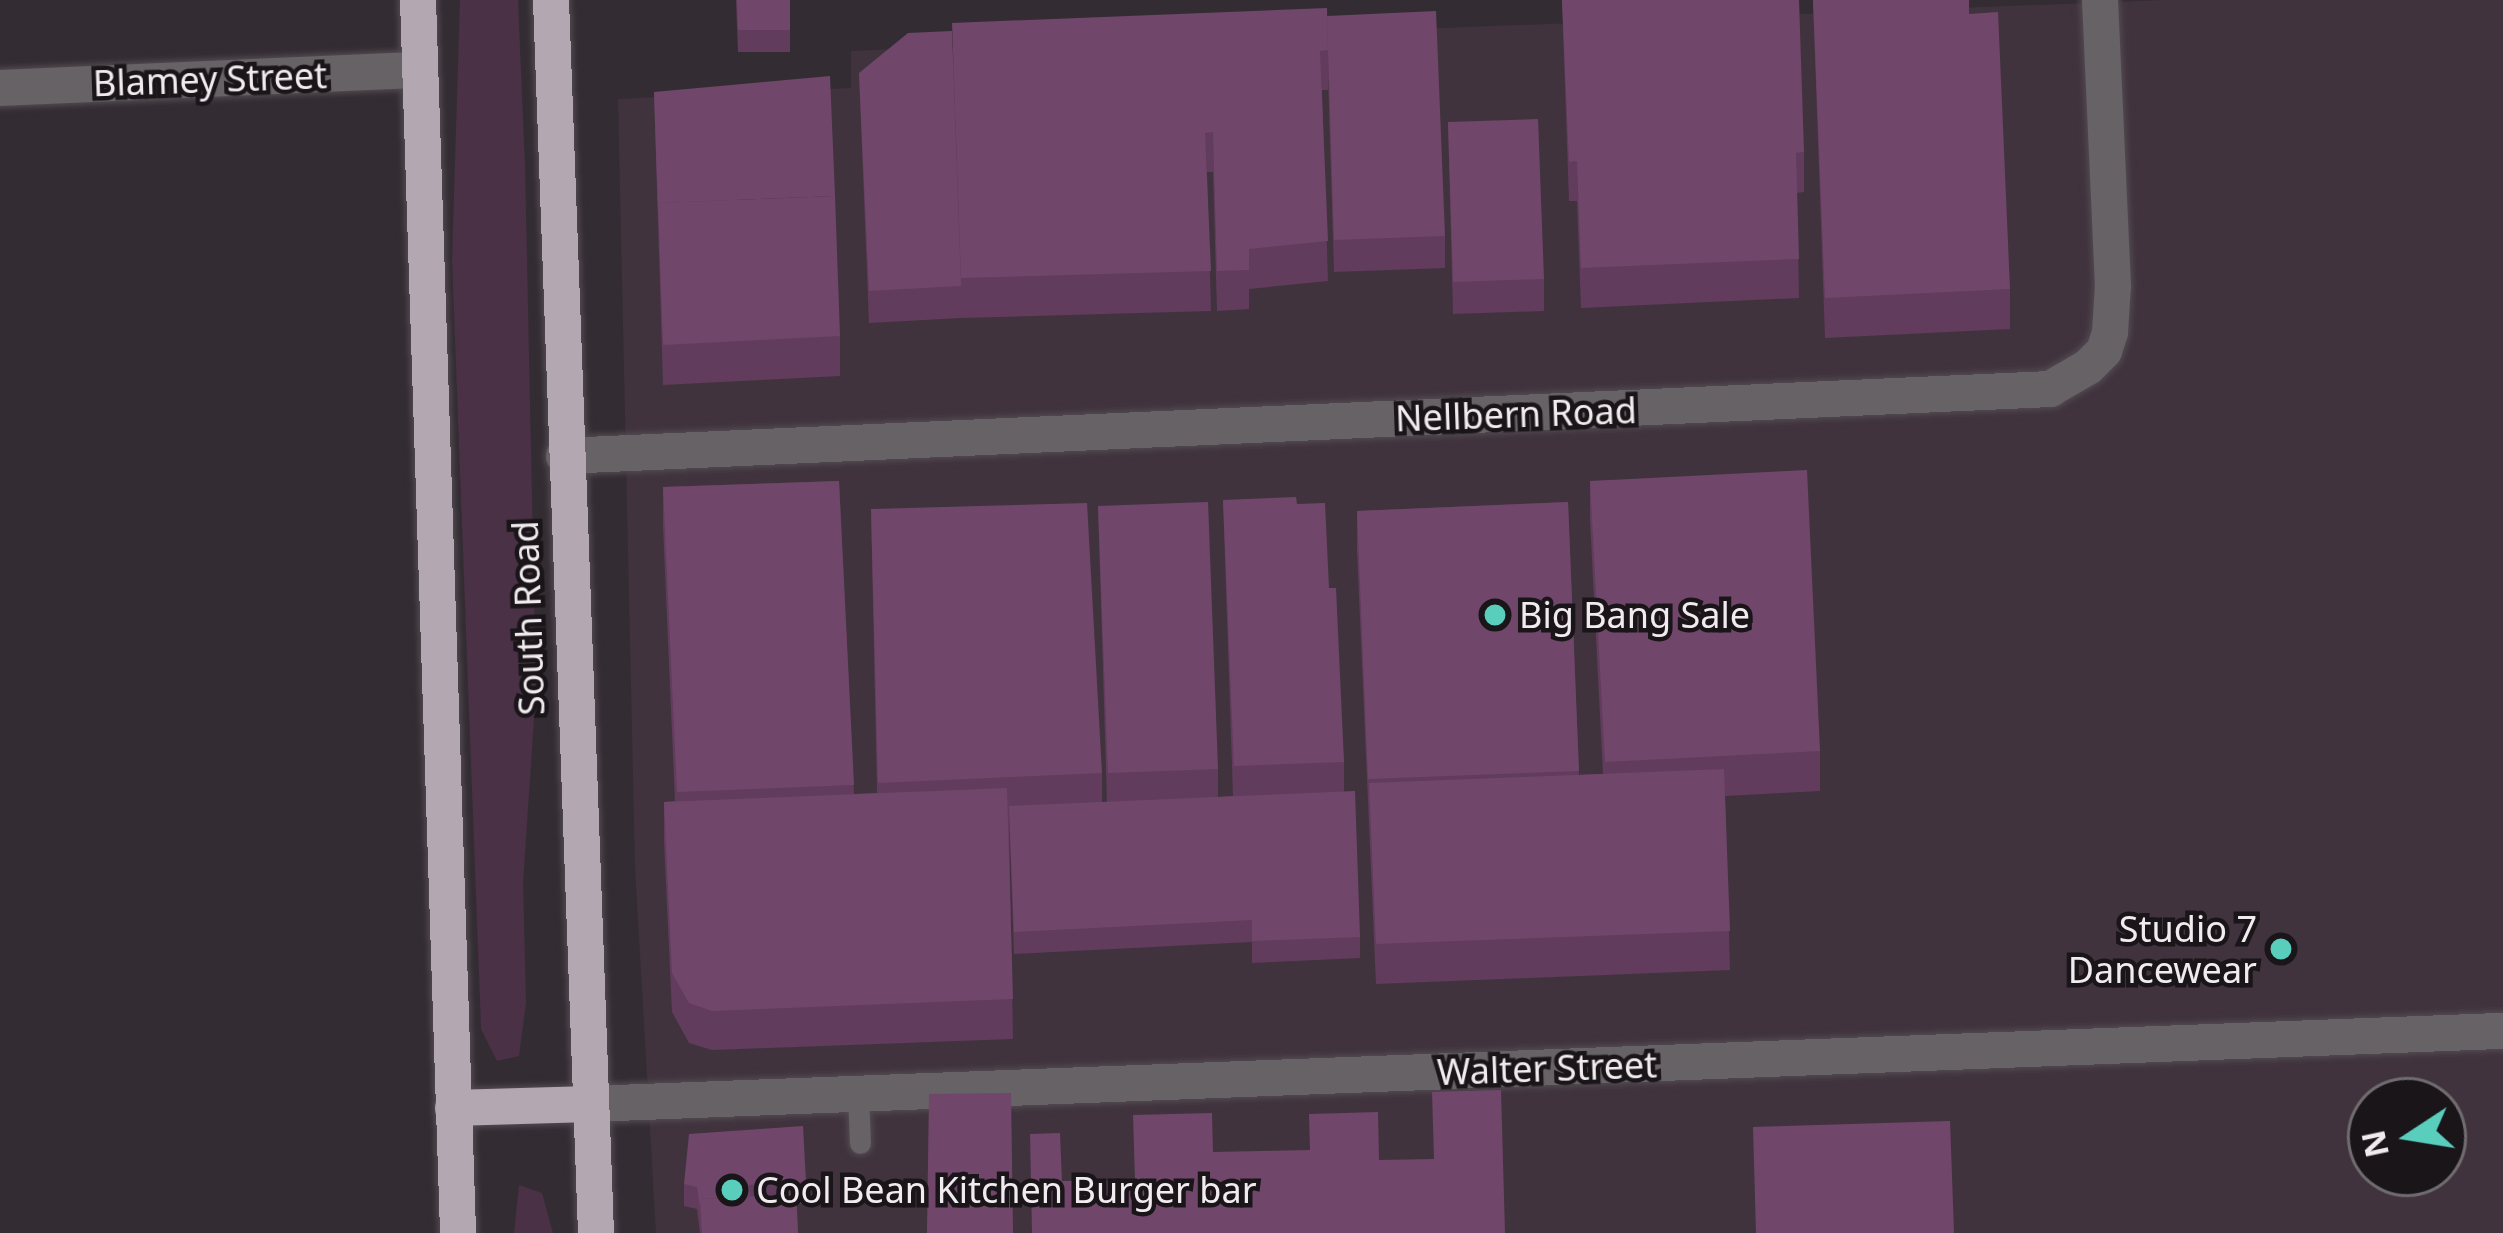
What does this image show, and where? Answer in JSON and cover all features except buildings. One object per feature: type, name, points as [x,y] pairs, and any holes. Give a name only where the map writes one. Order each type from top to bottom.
[{"type":"highway","points":[[418,0],[458,1233]]},
{"type":"highway","name":"South Road","points":[[551,0],[564,456],[596,1233]]},
{"type":"highway","points":[[453,1108],[590,1104]]},
{"type":"street","name":"Nellbern Road","points":[[564,456],[2050,389],[2088,367],[2104,351],[2110,332],[2113,286],[2100,0]]},
{"type":"street","name":"Blamey Street","points":[[0,88],[420,70]]},
{"type":"street","name":"Walter Street","points":[[590,1104],[2503,1031]]},
{"type":"lane","points":[[858,1094],[860,1143]]},
{"type":"shaded area","points":[[460,0],[518,0],[525,167],[536,688],[523,883],[526,1003],[519,1056],[497,1061],[481,1029],[452,259]]},
{"type":"shaded area","points":[[2165,0],[2503,0],[2503,1233],[656,1233],[635,866],[618,99],[851,88],[851,51]]},
{"type":"shaded area","points":[[519,1185],[542,1193],[553,1233],[514,1233]]},
{"type":"place","name":"Big Bang Sale","points":[[1495,615]]},
{"type":"place","name":"Studio 7 Dancewear","points":[[2281,949]]},
{"type":"place","name":"Cool Bean Kitchen Burger bar","points":[[732,1190]]}]
